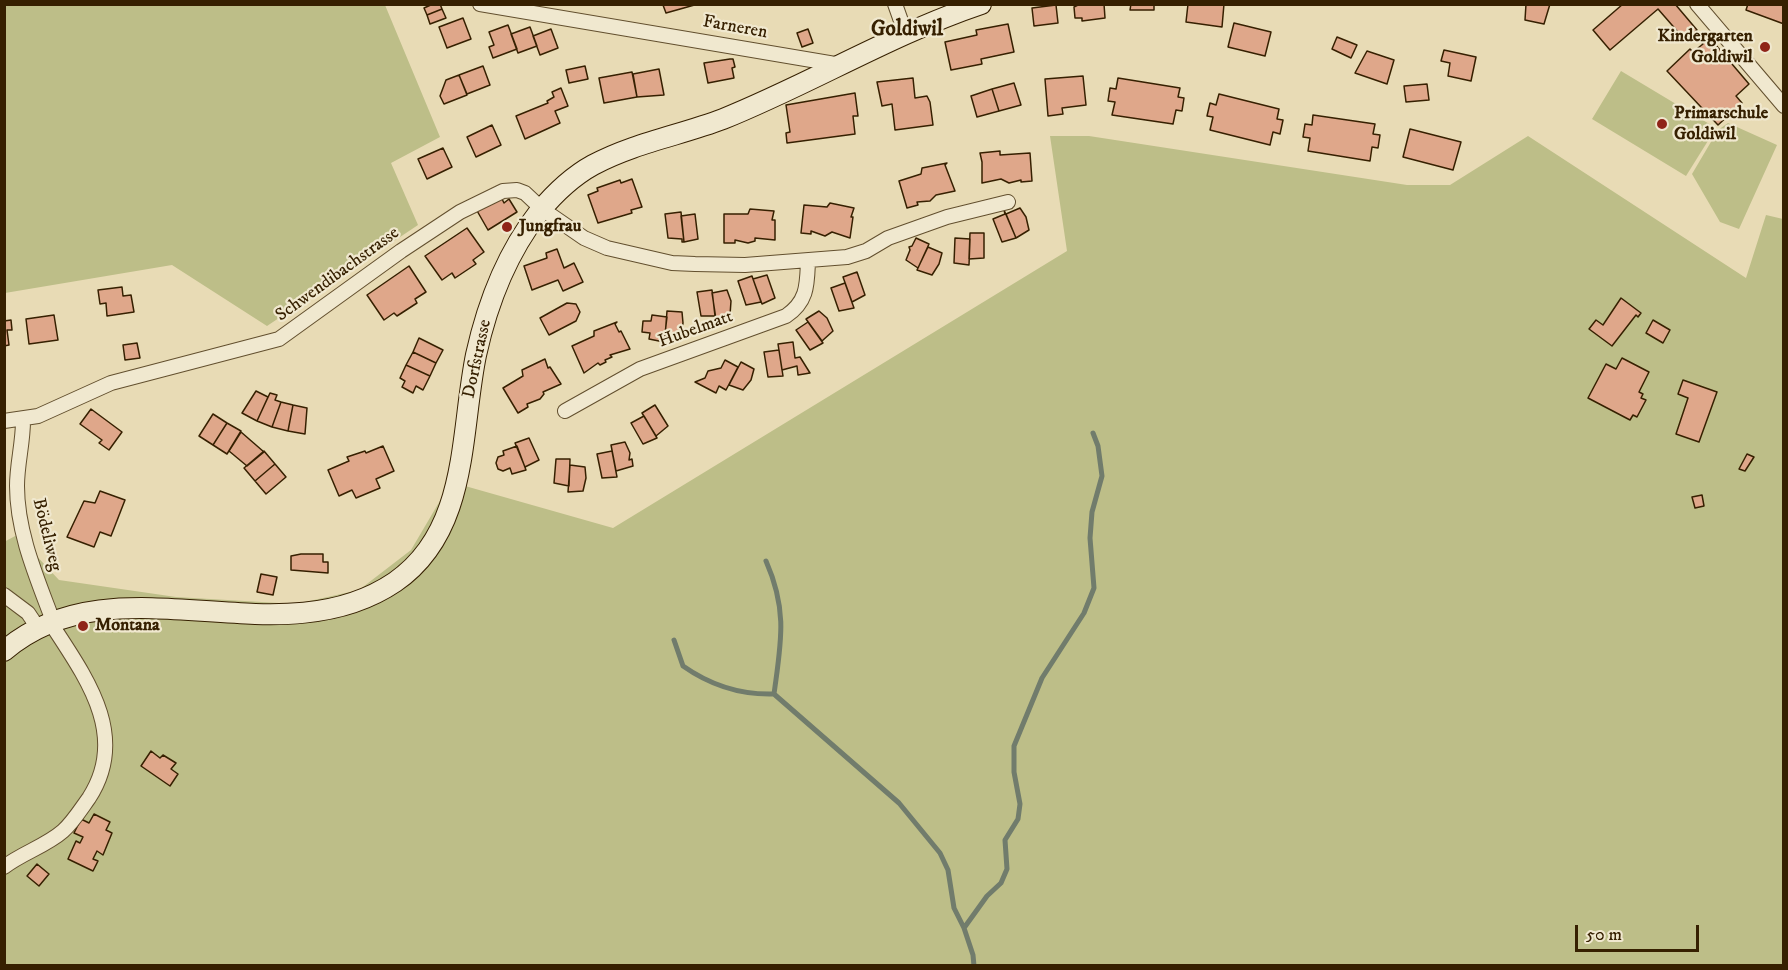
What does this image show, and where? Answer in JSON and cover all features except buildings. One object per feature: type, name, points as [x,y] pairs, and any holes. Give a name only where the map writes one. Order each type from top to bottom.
[{"type":"street","name":"Farneren","points":[[480,4],[841,65]]},
{"type":"street","points":[[895,4],[906,35]]},
{"type":"street","name":"Dorfstrasse","points":[[4,651],[47,624],[90,611],[128,608],[245,614],[306,612],[365,598],[410,571],[432,546],[449,514],[476,355],[489,309],[514,252],[542,209],[576,176],[593,165],[723,119],[906,35],[981,4]]},
{"type":"street","points":[[1697,4],[1784,106]]},
{"type":"street","name":"Schwendibachstrasse","points":[[4,421],[24,421],[111,383],[279,339],[401,251],[460,213],[496,194],[510,190],[522,192],[542,209]]},
{"type":"street","points":[[542,209],[596,244],[672,263],[712,265],[847,257],[866,251],[888,238],[947,217],[1008,202]]},
{"type":"street","name":"Hubelmatt","points":[[564,411],[640,369],[786,316],[801,303],[805,296],[808,261]]},
{"type":"street","name":"Bödeliweg","points":[[24,421],[17,474],[18,507],[47,624]]},
{"type":"street","points":[[4,595],[47,624],[78,665],[100,708],[106,738],[106,756],[93,792],[64,830],[4,867]]},
{"type":"green space","points":[[5,4],[385,5],[440,137],[391,163],[418,225],[267,326],[172,265],[5,293]]},
{"type":"green space","points":[[1621,71],[1716,128],[1686,176],[1592,119]]},
{"type":"green space","points":[[1728,123],[1777,145],[1739,229],[1720,222],[1692,174],[1718,130]]},
{"type":"green space","points":[[1050,136],[1089,136],[1407,185],[1450,185],[1528,136],[1746,278],[1766,215],[1783,219],[1783,965],[5,965],[4,542],[17,535],[59,580],[176,597],[296,604],[359,590],[411,550],[451,482],[613,528],[1067,251]]},
{"type":"waterway","points":[[974,966],[973,955],[964,928],[987,896],[1001,883],[1007,869],[1005,840],[1018,819],[1020,804],[1014,772],[1014,746],[1042,678],[1084,613],[1094,588],[1090,538],[1092,512],[1102,476],[1098,446],[1093,433]]},
{"type":"waterway","points":[[766,561],[778,596],[781,627],[774,694]]},
{"type":"waterway","points":[[674,640],[683,666],[704,679],[726,688],[750,693],[774,694],[899,803],[940,853],[948,870],[954,908],[964,928]]},
{"type":"place","name":"Kindergarten Goldiwil","points":[[1765,47]]},
{"type":"place","name":"Primarschule Goldiwil","points":[[1662,124]]},
{"type":"place","name":"Jungfrau","points":[[507,227]]},
{"type":"place","name":"Montana","points":[[83,626]]},
{"type":"district","name":"Goldiwil","points":[[907,31]]}]
